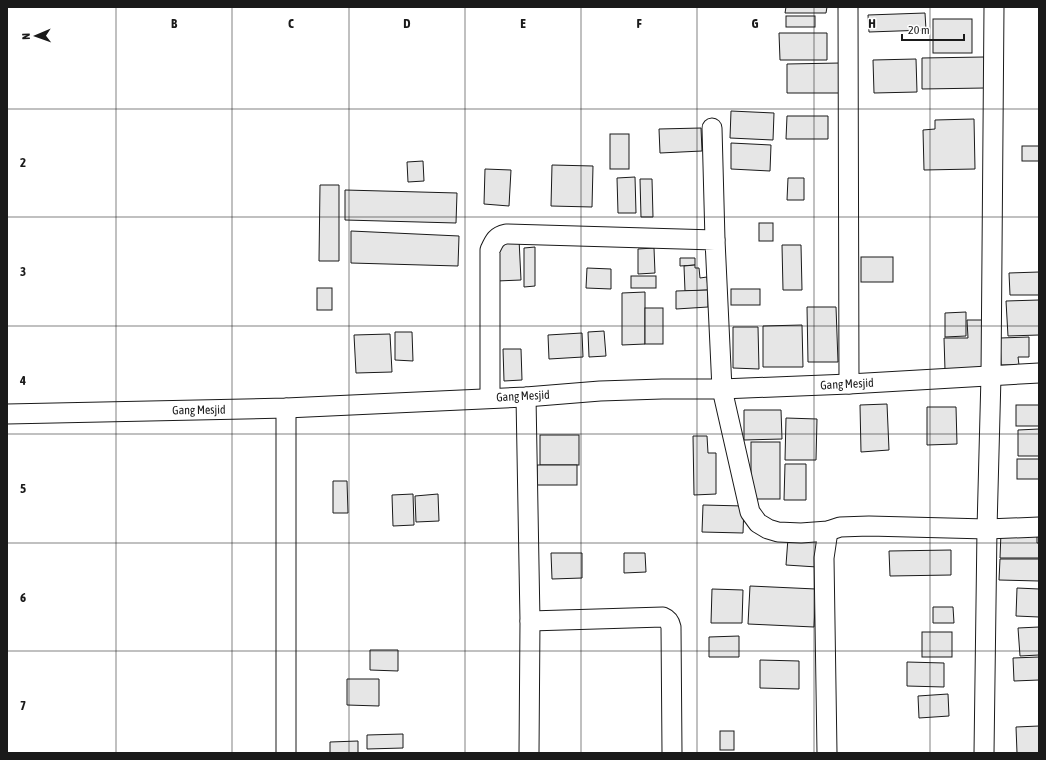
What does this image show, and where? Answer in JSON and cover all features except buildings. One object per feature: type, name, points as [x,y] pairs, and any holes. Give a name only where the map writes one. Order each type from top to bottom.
[{"type":"street","points":[[848,7],[849,384]]},
{"type":"street","points":[[984,753],[991,376],[994,7]]},
{"type":"street","points":[[712,128],[715,240],[722,389],[750,512],[758,523],[768,529],[778,532],[801,533],[828,531],[840,527],[869,526],[987,529],[1039,527]]},
{"type":"street","points":[[490,398],[490,250],[493,242],[500,235],[715,240]]},
{"type":"street","name":"Gang Mesjid","points":[[7,414],[286,408],[526,397],[608,391],[722,389],[849,384],[1039,373]]},
{"type":"street","points":[[526,397],[530,621],[529,753]]},
{"type":"street","points":[[286,408],[286,753]]},
{"type":"street","points":[[827,753],[824,558],[828,531]]},
{"type":"street","points":[[530,621],[666,618],[671,627],[672,753]]}]
